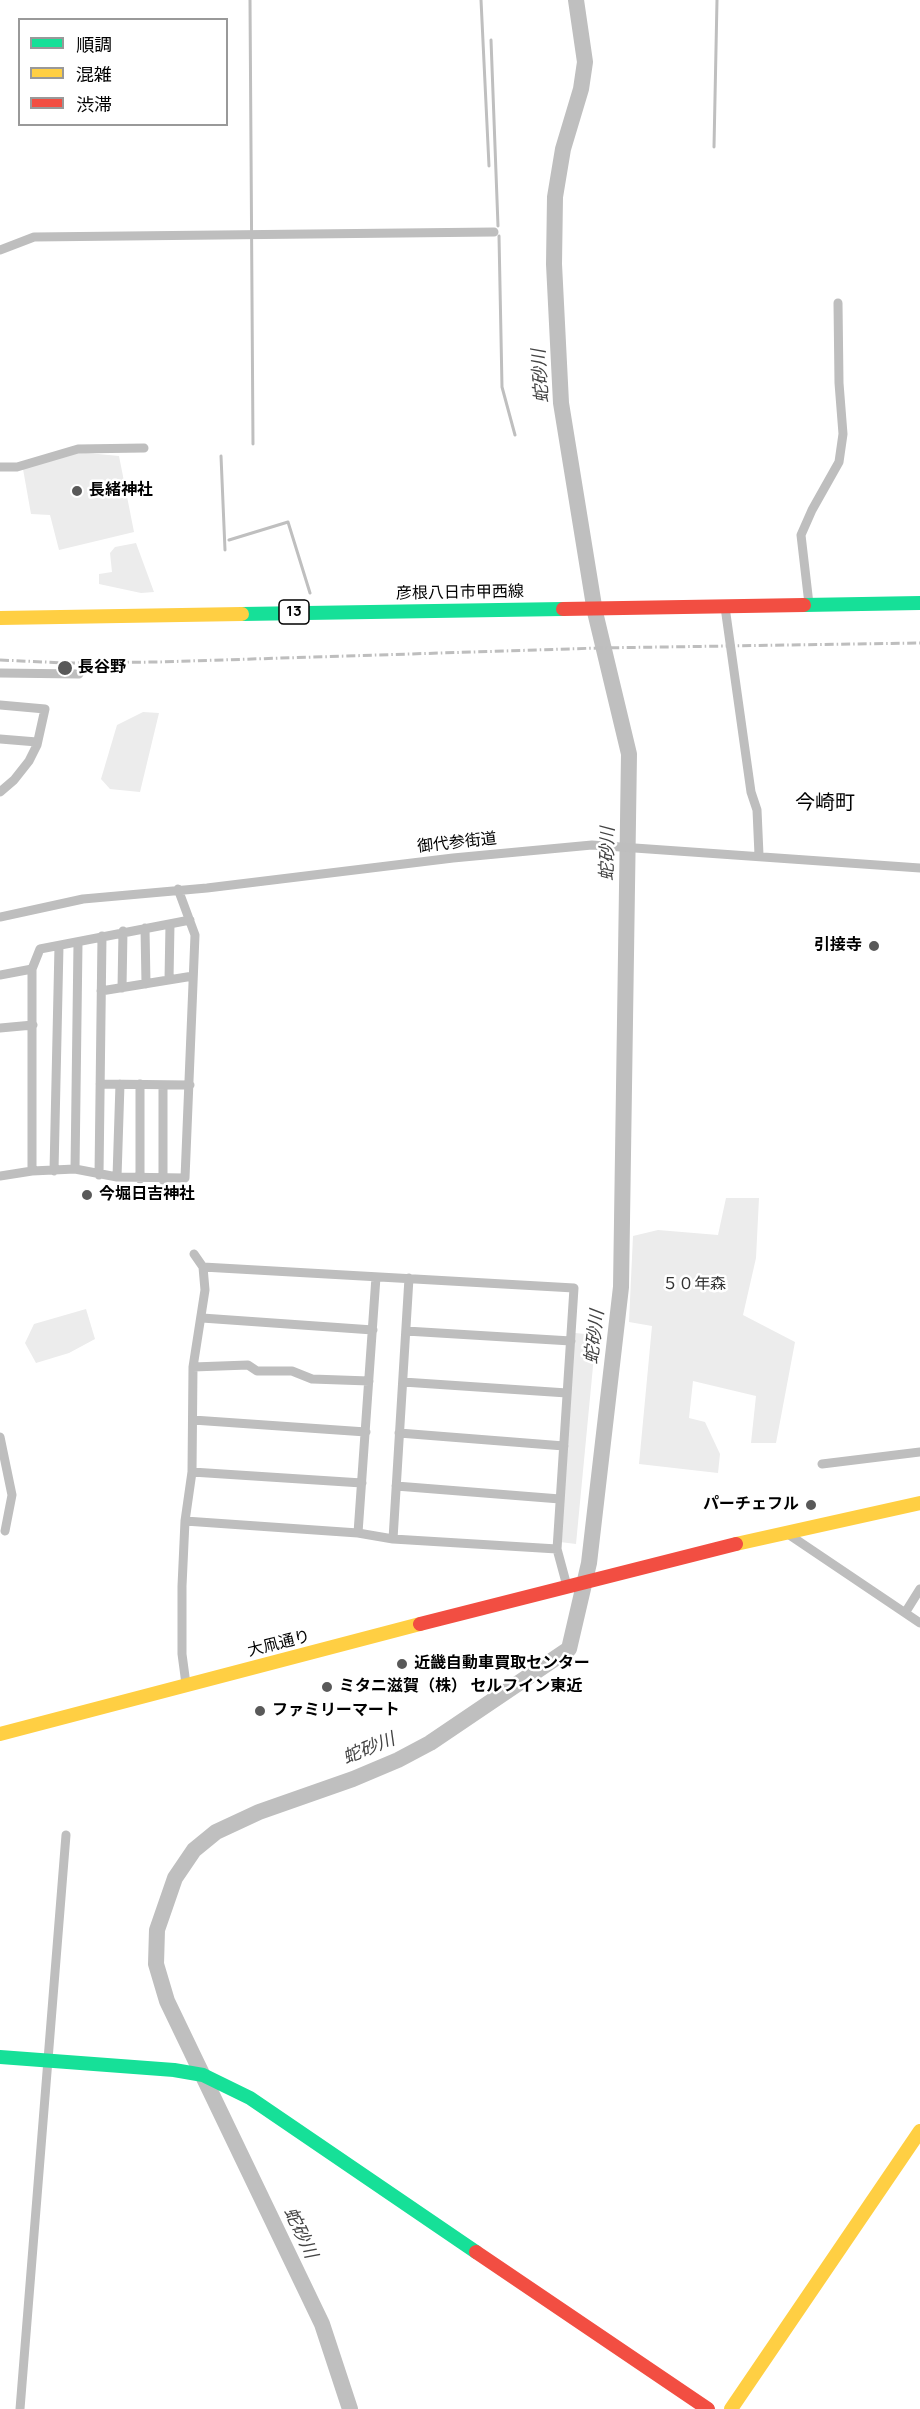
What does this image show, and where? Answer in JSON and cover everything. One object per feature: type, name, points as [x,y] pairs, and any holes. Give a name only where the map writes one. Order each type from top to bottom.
[{"type":"street","points":[[0,250],[34,237],[494,232]]},
{"type":"street","points":[[809,604],[801,535],[839,462],[843,434],[838,303]]},
{"type":"street","points":[[0,467],[17,467],[78,449],[144,448]]},
{"type":"street","name":"彦根八日市甲西線","points":[[0,618],[920,603]]},
{"type":"street","points":[[725,607],[751,792],[757,810],[759,855]]},
{"type":"street","points":[[0,673],[79,675]]},
{"type":"street","points":[[0,705],[45,709],[38,742],[29,761],[14,780],[0,792]]},
{"type":"street","points":[[0,739],[38,742]]},
{"type":"street","name":"御代参街道","points":[[0,917],[83,899],[592,845],[920,868]]},
{"type":"street","points":[[0,1176],[32,1171],[75,1169],[99,1175],[140,1179],[185,1178],[195,935],[178,889]]},
{"type":"street","points":[[32,1171],[32,969],[40,950],[123,931],[190,920]]},
{"type":"street","points":[[169,980],[170,924]]},
{"type":"street","points":[[146,928],[146,984]]},
{"type":"street","points":[[122,987],[123,931]]},
{"type":"street","points":[[99,1175],[102,936]]},
{"type":"street","points":[[75,1169],[78,943]]},
{"type":"street","points":[[54,1171],[59,946]]},
{"type":"street","points":[[0,975],[32,969]]},
{"type":"street","points":[[101,991],[193,976]]},
{"type":"street","points":[[0,1028],[33,1025]]},
{"type":"street","points":[[100,1084],[190,1085]]},
{"type":"street","points":[[117,1177],[120,1084]]},
{"type":"street","points":[[140,1084],[140,1179]]},
{"type":"street","points":[[163,1085],[163,1180]]},
{"type":"street","points":[[186,1684],[182,1632],[185,1521],[192,1472],[193,1367],[205,1290],[204,1267],[194,1254]]},
{"type":"street","points":[[204,1267],[574,1288],[557,1549],[567,1586]]},
{"type":"street","points":[[358,1533],[376,1276]]},
{"type":"street","points":[[393,1539],[410,1278]]},
{"type":"street","points":[[202,1318],[373,1330]]},
{"type":"street","points":[[406,1330],[571,1341]]},
{"type":"street","points":[[193,1367],[248,1365],[257,1371],[292,1371],[312,1379],[369,1381]]},
{"type":"street","points":[[403,1382],[567,1393]]},
{"type":"street","points":[[193,1420],[366,1432]]},
{"type":"street","points":[[399,1433],[564,1446]]},
{"type":"street","points":[[0,1437],[12,1495],[5,1531]]},
{"type":"street","points":[[822,1464],[920,1452]]},
{"type":"street","points":[[192,1472],[362,1484]]},
{"type":"street","points":[[396,1486],[560,1499]]},
{"type":"street","name":"大凧通り","points":[[0,1734],[594,1578],[785,1532],[920,1503]]},
{"type":"street","points":[[185,1521],[358,1533],[393,1539],[557,1549]]},
{"type":"street","points":[[785,1532],[920,1623]]},
{"type":"street","points":[[905,1613],[920,1590]]},
{"type":"street","points":[[20,2409],[46,2061],[66,1835]]},
{"type":"street","points":[[0,2058],[174,2070],[203,2075],[219,2082],[250,2098],[708,2409]]},
{"type":"street","points":[[731,2409],[920,2131]]},
{"type":"green space","name":"長緒神社","points":[[77,452],[119,456],[134,532],[59,550],[50,515],[31,514],[23,469]]},
{"type":"green space","points":[[136,543],[154,592],[141,593],[99,584],[99,574],[112,572],[110,553],[115,547]]},
{"type":"green space","points":[[143,712],[159,713],[140,792],[110,789],[101,779],[117,725]]},
{"type":"green space","name":"５０年森","points":[[726,1198],[759,1198],[756,1258],[743,1315],[795,1342],[776,1443],[751,1443],[756,1396],[693,1381],[689,1418],[705,1422],[720,1454],[718,1473],[639,1464],[652,1326],[629,1322],[633,1236],[658,1230],[718,1235]]},
{"type":"green space","points":[[86,1309],[95,1339],[69,1353],[36,1363],[25,1343],[34,1324]]},
{"type":"green space","points":[[575,1333],[596,1335],[576,1544],[560,1542]]},
{"type":"waterway","points":[[250,0],[253,444]]},
{"type":"waterway","points":[[481,0],[489,166]]},
{"type":"waterway","name":"蛇砂川","points":[[350,2409],[322,2324],[167,2001],[156,1964],[157,1930],[175,1878],[194,1850],[216,1832],[259,1812],[353,1779],[398,1760],[430,1743],[569,1649],[589,1563],[621,1287],[629,754],[595,612],[561,403],[554,264],[555,197],[563,149],[581,89],[585,62],[576,0]]},
{"type":"waterway","points":[[714,147],[717,0]]},
{"type":"waterway","points":[[491,40],[498,226]]},
{"type":"waterway","points":[[499,236],[502,387],[515,435]]},
{"type":"waterway","points":[[221,456],[225,550]]},
{"type":"waterway","points":[[229,540],[288,522],[310,593]]},
{"type":"railway","points":[[0,660],[66,663],[158,662],[598,648],[920,643]]},
{"type":"traffic: fast","points":[[804,605],[920,603]]},
{"type":"traffic: fast","points":[[242,614],[563,609]]},
{"type":"traffic: fast","points":[[0,2057],[174,2070],[203,2075],[250,2098],[476,2252]]},
{"type":"traffic: slow","points":[[0,618],[242,614]]},
{"type":"traffic: slow","points":[[736,1544],[920,1503]]},
{"type":"traffic: slow","points":[[0,1734],[420,1624]]},
{"type":"traffic: slow","points":[[731,2409],[920,2131]]},
{"type":"traffic: jam","points":[[563,609],[804,605]]},
{"type":"traffic: jam","points":[[420,1624],[736,1544]]},
{"type":"traffic: jam","points":[[476,2252],[708,2409]]},
{"type":"place","name":"長緒神社","points":[[77,491]]},
{"type":"place","name":"長谷野","points":[[65,668]]},
{"type":"place","name":"引接寺","points":[[874,946]]},
{"type":"place","name":"今堀日吉神社","points":[[87,1195]]},
{"type":"place","name":"パーチェフル","points":[[811,1505]]},
{"type":"place","name":"近畿自動車買取センター","points":[[402,1664]]},
{"type":"place","name":"ミタニ滋賀（株） セルフイン東近","points":[[327,1687]]},
{"type":"place","name":"ファミリーマート","points":[[260,1711]]},
{"type":"district","name":"今崎町","points":[[825,803]]}]
